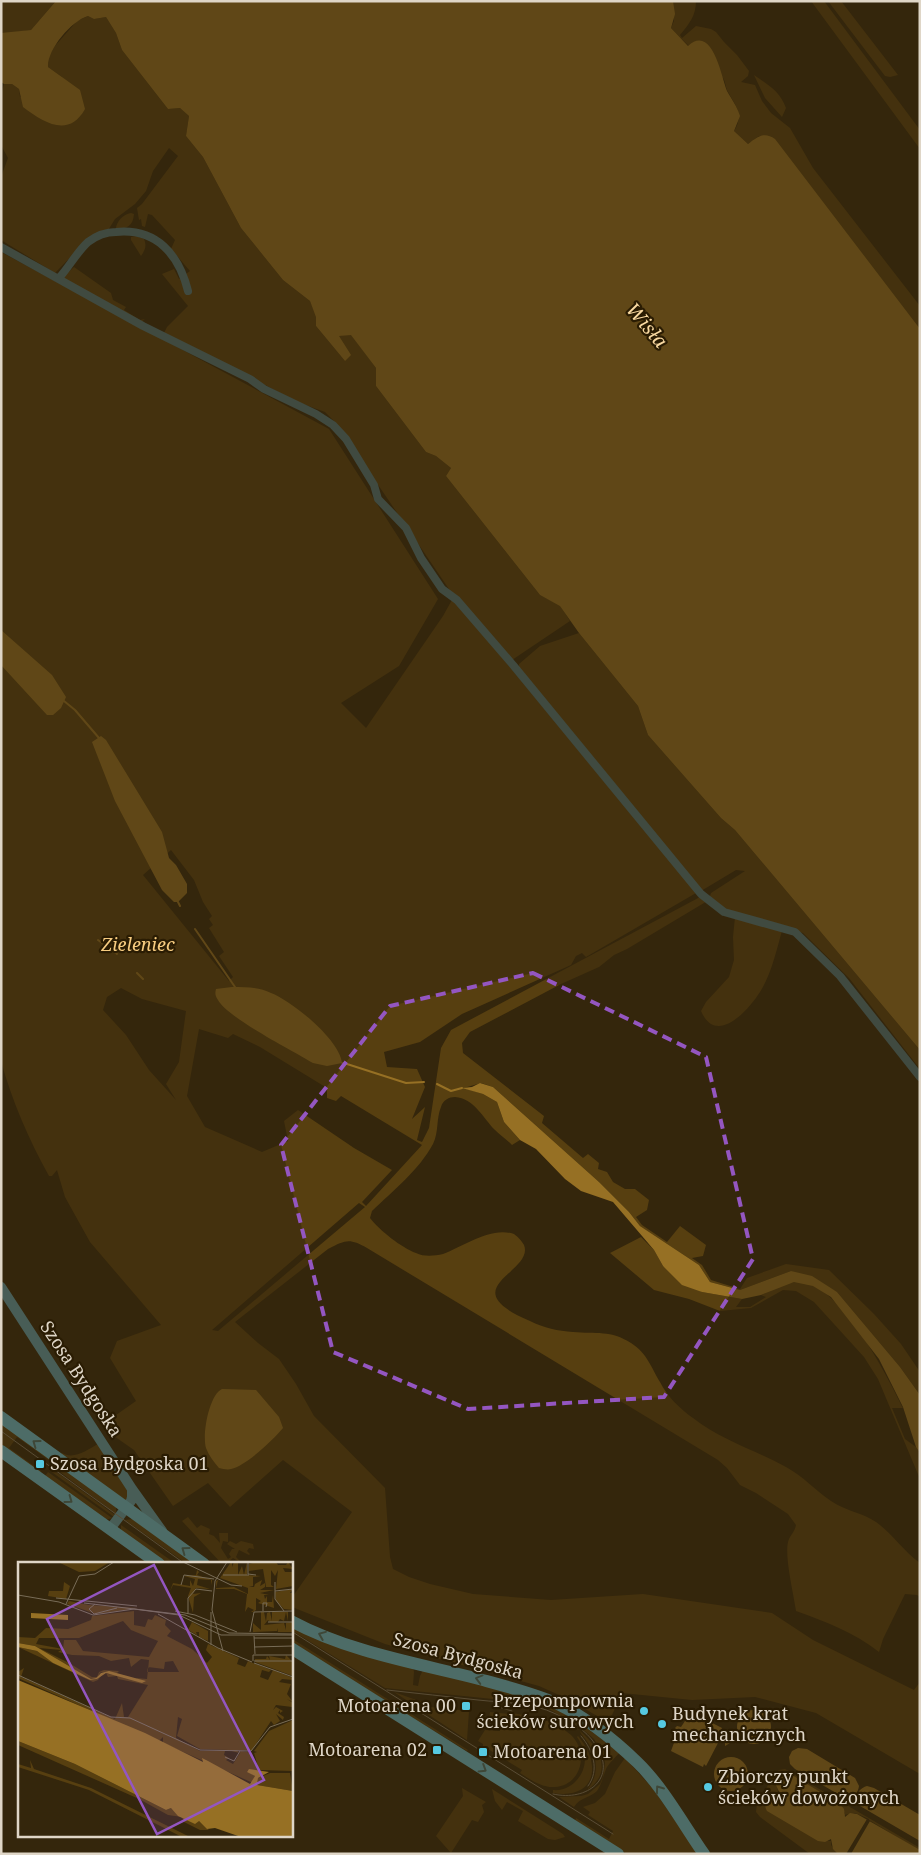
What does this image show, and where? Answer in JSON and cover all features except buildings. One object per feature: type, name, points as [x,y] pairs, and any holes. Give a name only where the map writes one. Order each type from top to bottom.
[{"type":"main road","name":"Szosa Bydgoska","points":[[1,1417],[201,1562]]},
{"type":"main road","points":[[1,1450],[156,1562]]},
{"type":"main road","name":"Szosa Bydgoska","points":[[292,1621],[322,1636],[356,1648],[515,1689],[558,1704],[574,1713],[610,1738],[638,1763],[658,1787],[704,1854]]},
{"type":"main road","points":[[292,1649],[618,1854]]},
{"type":"street","points":[[59,278],[88,242],[100,235],[126,231],[140,232],[157,241],[172,255],[180,266],[188,292]]},
{"type":"street","points":[[1,247],[143,326],[250,379],[264,389],[316,414],[333,425],[358,457],[381,502],[406,528],[421,558],[442,589],[457,600],[513,665],[701,894],[724,912],[746,920],[796,932],[840,976],[920,1077]]},
{"type":"street","name":"Szosa Bydgoska","points":[[1,1287],[132,1489],[166,1536]]},
{"type":"street","points":[[110,1530],[132,1497],[132,1489]]},
{"type":"highlighted area","points":[[533,973],[706,1057],[753,1259],[664,1397],[468,1409],[333,1352],[281,1145],[390,1006]]},
{"type":"green space","points":[[1,1],[56,1],[31,30],[2,34]]},
{"type":"green space","points":[[673,1],[696,1],[693,15],[680,35],[682,38],[696,26],[711,29],[737,55],[749,71],[748,76],[741,82],[755,85],[762,101],[771,113],[790,128],[813,168],[920,306],[920,330],[759,136],[748,144],[734,131],[739,115],[725,82],[671,28],[674,21]]},
{"type":"green space","points":[[811,1],[824,1],[920,130],[920,149]]},
{"type":"green space","points":[[828,1],[841,1],[898,75],[885,76]]},
{"type":"green space","points":[[88,16],[94,19],[106,17],[116,33],[122,50],[168,109],[180,108],[189,116],[186,136],[203,157],[241,228],[283,280],[310,301],[317,317],[316,326],[345,361],[338,336],[351,334],[376,368],[376,386],[426,452],[436,456],[451,468],[446,476],[540,595],[560,605],[570,621],[512,660],[455,594],[451,592],[336,423],[325,412],[300,403],[164,333],[167,327],[188,306],[162,274],[174,269],[179,279],[190,271],[171,249],[175,240],[152,215],[148,214],[145,227],[142,226],[137,208],[178,156],[169,148],[153,171],[146,191],[135,204],[115,219],[107,232],[91,236],[55,273],[1,240],[1,177],[8,158],[1,145],[1,95],[4,84],[12,84],[19,89],[20,97],[62,77],[48,67],[48,58],[54,47],[77,21]]},
{"type":"green space","points":[[754,75],[773,89],[780,97],[786,108],[782,117],[765,98]]},
{"type":"green space","points":[[131,213],[134,214],[131,224],[116,229],[120,219]]},
{"type":"green space","points":[[136,236],[145,241],[144,252],[141,256],[131,240],[131,237]]},
{"type":"green space","name":"Zieleniec","points":[[1,252],[329,429],[438,599],[399,666],[341,703],[366,728],[443,616],[453,598],[696,893],[586,957],[582,953],[576,956],[571,965],[462,1014],[420,1042],[384,1052],[387,1067],[417,1069],[425,1087],[412,1119],[425,1107],[417,1140],[422,1142],[429,1128],[441,1048],[451,1030],[700,897],[709,899],[711,893],[745,871],[736,870],[701,891],[519,667],[519,664],[540,646],[579,633],[638,706],[648,735],[721,818],[735,830],[920,1050],[920,1069],[849,978],[803,933],[783,927],[768,977],[755,1000],[732,1022],[715,1025],[707,1021],[701,1011],[706,1002],[729,977],[734,960],[733,937],[735,917],[709,900],[614,955],[599,967],[561,984],[470,1032],[462,1043],[463,1053],[544,1116],[542,1123],[583,1158],[588,1154],[599,1163],[598,1169],[607,1172],[613,1182],[625,1189],[635,1189],[649,1200],[647,1210],[636,1217],[642,1225],[667,1242],[680,1226],[706,1245],[703,1256],[692,1258],[702,1265],[711,1280],[740,1289],[747,1278],[786,1264],[829,1270],[874,1314],[901,1344],[920,1372],[920,1395],[900,1367],[837,1292],[791,1271],[740,1290],[710,1282],[699,1265],[640,1226],[599,1182],[493,1087],[481,1083],[464,1088],[483,1094],[497,1102],[504,1122],[520,1140],[512,1145],[468,1101],[462,1098],[448,1098],[442,1105],[438,1116],[435,1139],[427,1154],[405,1180],[372,1211],[370,1218],[398,1243],[410,1251],[426,1256],[443,1254],[487,1235],[505,1232],[514,1234],[524,1245],[524,1255],[496,1289],[497,1299],[507,1309],[551,1329],[567,1332],[610,1334],[631,1343],[645,1356],[670,1397],[704,1426],[792,1471],[825,1497],[882,1526],[920,1563],[920,1597],[905,1594],[883,1639],[879,1652],[850,1633],[796,1611],[787,1545],[796,1525],[788,1514],[740,1485],[718,1460],[367,1248],[348,1241],[328,1249],[235,1322],[279,1359],[314,1416],[385,1488],[390,1557],[393,1569],[430,1584],[473,1594],[551,1600],[643,1594],[772,1613],[813,1640],[914,1690],[920,1682],[920,1774],[816,1713],[755,1697],[692,1700],[622,1693],[612,1715],[604,1720],[568,1699],[539,1686],[385,1644],[292,1606],[292,1598],[352,1512],[283,1460],[230,1507],[208,1483],[173,1506],[134,1450],[111,1434],[106,1422],[136,1401],[110,1358],[117,1341],[161,1325],[90,1242],[65,1197],[57,1170],[52,1176],[49,1176],[10,1091],[1,1061]],"holes":[[[171,850],[194,880],[203,902],[212,916],[209,919],[213,925],[209,928],[224,952],[219,956],[233,977],[229,981],[143,875]],[[121,988],[142,999],[186,1011],[179,1062],[166,1084],[176,1100],[149,1070],[126,1035],[103,1010],[107,997]],[[199,1029],[228,1038],[233,1034],[260,1047],[327,1088],[327,1098],[336,1101],[341,1096],[422,1145],[366,1206],[362,1202],[392,1170],[354,1148],[298,1110],[284,1121],[288,1141],[262,1152],[205,1127],[187,1096]],[[359,1203],[365,1207],[218,1331],[212,1330]]]},
{"type":"green space","points":[[74,267],[111,293],[113,300],[126,307],[124,310],[140,320],[145,319],[141,322],[62,278]]},
{"type":"green space","points":[[641,1237],[654,1250],[663,1266],[702,1292],[742,1299],[736,1307],[750,1307],[766,1297],[761,1295],[781,1285],[794,1282],[811,1285],[827,1295],[859,1330],[885,1373],[903,1408],[892,1408],[905,1439],[916,1447],[920,1453],[920,1479],[878,1379],[864,1357],[814,1302],[796,1291],[783,1290],[751,1308],[720,1311],[689,1299],[654,1290],[610,1253]]},
{"type":"green space","points":[[1,1422],[51,1459],[50,1461],[17,1437],[9,1448],[41,1471],[40,1473],[1,1445]]},
{"type":"green space","points":[[98,1444],[130,1494],[127,1501],[60,1456],[62,1453],[76,1455]]},
{"type":"green space","points":[[55,1462],[116,1507],[116,1514],[52,1466]]},
{"type":"green space","points":[[51,1468],[115,1515],[114,1517],[49,1470]]},
{"type":"green space","points":[[48,1472],[112,1518],[105,1520],[45,1476]]},
{"type":"green space","points":[[188,1517],[197,1528],[201,1525],[210,1529],[209,1534],[214,1536],[220,1543],[219,1533],[228,1533],[228,1542],[223,1541],[221,1548],[228,1559],[231,1557],[229,1554],[232,1549],[235,1549],[227,1544],[230,1541],[236,1544],[241,1541],[253,1544],[254,1549],[249,1548],[247,1551],[249,1555],[239,1550],[236,1557],[241,1562],[233,1558],[228,1562],[220,1562],[182,1521]]},
{"type":"green space","points":[[132,1519],[194,1562],[184,1562],[125,1520]]},
{"type":"green space","points":[[121,1525],[173,1562],[162,1562],[121,1530]]},
{"type":"green space","points":[[292,1627],[413,1668],[413,1685],[418,1686],[423,1670],[492,1687],[544,1704],[575,1720],[619,1753],[607,1767],[600,1786],[597,1791],[579,1801],[574,1807],[559,1797],[588,1794],[600,1784],[605,1763],[603,1754],[594,1739],[580,1727],[549,1709],[523,1702],[385,1688],[292,1631]]},
{"type":"green space","points":[[292,1639],[468,1750],[292,1644]]},
{"type":"green space","points":[[394,1692],[419,1701],[431,1703],[431,1707],[469,1711],[467,1740]]},
{"type":"green space","points":[[490,1712],[533,1717],[557,1725],[577,1742],[581,1758],[577,1774],[564,1785],[550,1787],[537,1783],[520,1773],[522,1770],[478,1741],[485,1730],[500,1731],[500,1722],[489,1721]]},
{"type":"green space","points":[[580,1731],[598,1752],[602,1768],[595,1783],[587,1790],[594,1779],[596,1767],[592,1750]]},
{"type":"green space","points":[[578,1736],[591,1758],[591,1778],[586,1786],[578,1791],[567,1794],[553,1793],[553,1790],[567,1788],[573,1784],[582,1773],[585,1759],[584,1750]]},
{"type":"green space","points":[[625,1758],[654,1790],[698,1854],[627,1854],[575,1821],[576,1818],[609,1839],[613,1831],[588,1815],[590,1812],[583,1807],[595,1803],[605,1794],[615,1772]]},
{"type":"green space","points":[[785,1769],[920,1848],[920,1851],[869,1819],[855,1813],[844,1815],[845,1813],[790,1774],[784,1774],[777,1781],[778,1793],[773,1793],[766,1799],[828,1841],[831,1841],[831,1845],[838,1854],[810,1854],[756,1812],[757,1804],[775,1773]]},
{"type":"green space","points":[[462,1788],[486,1802],[482,1805],[484,1812],[478,1822],[472,1820],[451,1853],[436,1836],[463,1796]]},
{"type":"green space","points":[[492,1789],[565,1837],[555,1840],[548,1839],[518,1821],[523,1811],[507,1802],[502,1810],[495,1801]]},
{"type":"water","name":"Wisła","points":[[56,1],[673,1],[675,14],[671,28],[688,46],[697,41],[704,42],[710,47],[715,56],[727,91],[740,116],[734,131],[748,144],[764,135],[775,139],[920,329],[920,1050],[735,830],[721,818],[648,735],[638,706],[579,633],[560,606],[540,595],[446,476],[451,468],[436,456],[426,452],[376,386],[376,368],[351,335],[339,336],[351,355],[345,361],[316,326],[316,317],[310,301],[283,280],[241,228],[203,157],[186,136],[189,116],[180,108],[168,109],[122,50],[116,33],[106,17],[94,19],[88,16],[81,19],[61,37],[51,53],[48,67],[80,90],[85,109],[79,118],[72,123],[56,125],[39,118],[23,107],[19,89],[12,84],[1,82],[1,33],[31,30]]},
{"type":"water","points":[[1,630],[52,675],[66,697],[61,708],[53,715],[47,715],[1,665]]},
{"type":"water","points":[[101,736],[106,740],[162,832],[169,858],[176,865],[187,884],[187,893],[178,902],[174,902],[162,890],[115,801],[92,742]]},
{"type":"water","points":[[247,987],[266,991],[291,1004],[314,1022],[333,1043],[342,1063],[327,1066],[313,1063],[247,1025],[234,1016],[217,999],[216,989]]},
{"type":"water","points":[[480,1083],[493,1087],[599,1182],[640,1226],[699,1265],[710,1282],[740,1290],[791,1271],[812,1276],[837,1292],[900,1367],[920,1395],[920,1453],[916,1447],[903,1407],[879,1359],[831,1297],[813,1286],[794,1282],[761,1295],[742,1299],[702,1292],[682,1285],[663,1266],[654,1250],[613,1202],[581,1191],[565,1179],[536,1149],[520,1140],[504,1122],[497,1102],[483,1094],[462,1088],[472,1087]]},
{"type":"water","points":[[222,1389],[256,1390],[279,1417],[283,1428],[251,1458],[237,1467],[228,1469],[219,1468],[213,1461],[205,1442],[210,1407],[217,1393]]},
{"type":"water","points":[[754,1710],[761,1711],[766,1715],[770,1720],[770,1734],[766,1739],[761,1743],[754,1744],[747,1743],[742,1739],[738,1734],[737,1727],[738,1720],[742,1715],[747,1711]]},
{"type":"water","points":[[691,1712],[722,1728],[721,1730],[724,1731],[722,1739],[726,1741],[727,1739],[730,1743],[725,1746],[725,1743],[719,1741],[706,1766],[704,1764],[703,1767],[671,1751],[678,1732],[675,1728],[677,1726],[681,1727]]},
{"type":"water","points":[[798,1748],[807,1749],[855,1778],[859,1786],[856,1794],[852,1797],[843,1797],[795,1769],[790,1764],[789,1757],[792,1751]]},
{"type":"water","points":[[731,1757],[738,1758],[743,1762],[747,1767],[747,1781],[743,1786],[738,1790],[731,1791],[724,1790],[719,1786],[715,1781],[714,1774],[715,1767],[719,1762],[724,1758]]},
{"type":"water","points":[[783,1772],[784,1774],[792,1775],[840,1804],[844,1809],[845,1817],[850,1813],[857,1814],[920,1850],[920,1854],[838,1854],[833,1849],[831,1839],[825,1842],[818,1841],[767,1811],[765,1803],[769,1795],[768,1793],[780,1794],[776,1785],[779,1774]]},
{"type":"water","points":[[867,1786],[874,1788],[920,1815],[920,1841],[860,1806],[857,1800],[858,1794],[861,1789]]},
{"type":"pier","points":[[867,1819],[870,1821],[851,1854],[846,1854]]},
{"type":"waterway","points":[[64,701],[75,710],[99,738]]},
{"type":"waterway","points":[[178,902],[180,906]]},
{"type":"waterway","points":[[195,929],[235,987]]},
{"type":"waterway","points":[[98,940],[117,954]]},
{"type":"waterway","points":[[137,973],[143,979]]},
{"type":"waterway","points":[[342,1063],[406,1083],[424,1082]]},
{"type":"waterway","points":[[437,1084],[451,1091],[462,1088]]},
{"type":"tram line","points":[[1,1431],[182,1562]]},
{"type":"tram line","points":[[292,1632],[613,1834]]},
{"type":"tram line","points":[[387,1690],[527,1705],[547,1710],[572,1723],[587,1734],[595,1744],[601,1756],[603,1767],[601,1777],[596,1785],[588,1791],[566,1796],[553,1794]]},
{"type":"tram line","points":[[495,1706],[512,1711]]},
{"type":"tram line","points":[[581,1736],[589,1747],[594,1760],[594,1773],[588,1786]]},
{"type":"place","name":"Szosa Bydgoska 01","points":[[40,1464]]},
{"type":"place","name":"Motoarena 00","points":[[466,1706]]},
{"type":"place","name":"Przepompownia ścieków surowych","points":[[644,1711]]},
{"type":"place","name":"Budynek krat mechanicznych","points":[[662,1724]]},
{"type":"place","name":"Motoarena 02","points":[[437,1750]]},
{"type":"place","name":"Motoarena 01","points":[[483,1752]]},
{"type":"place","name":"Zbiorczy punkt ścieków dowożonych","points":[[708,1787]]}]
